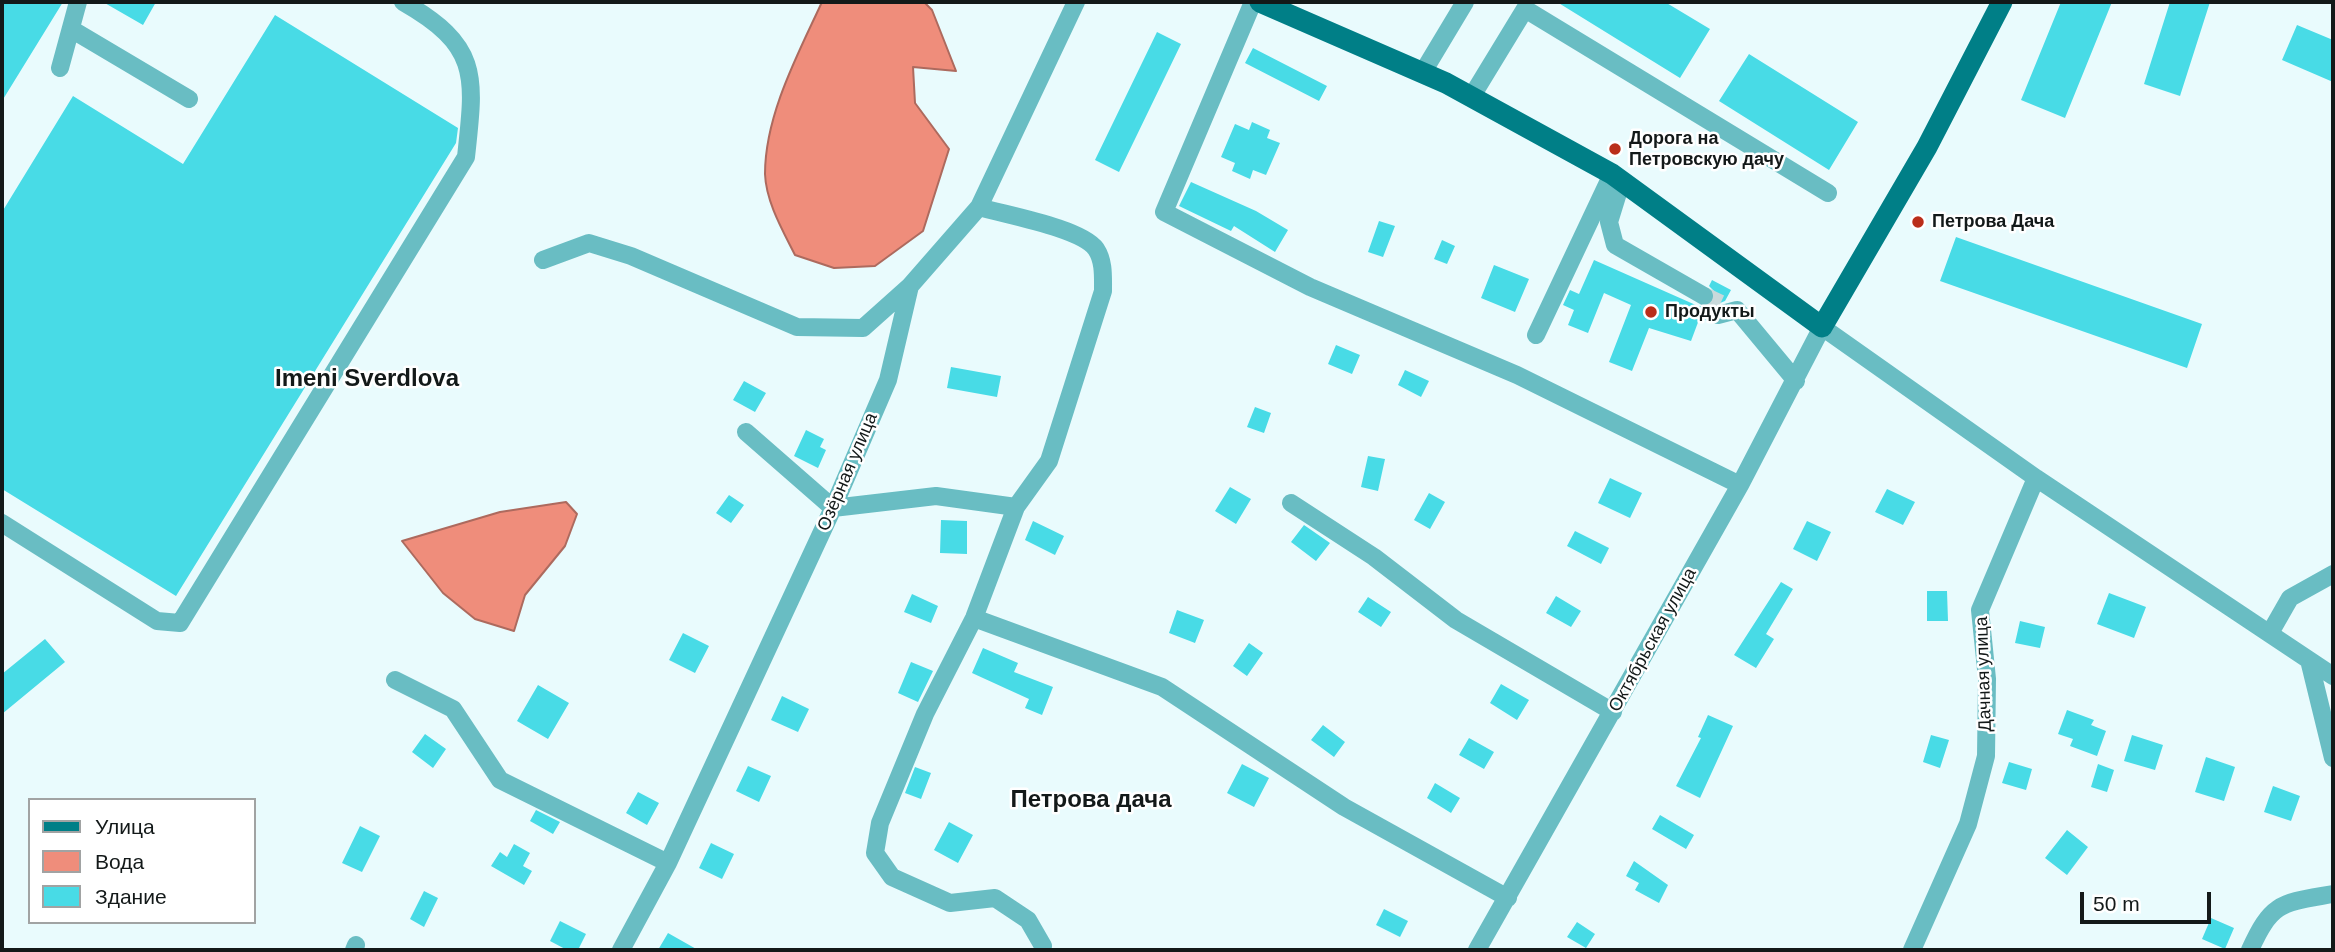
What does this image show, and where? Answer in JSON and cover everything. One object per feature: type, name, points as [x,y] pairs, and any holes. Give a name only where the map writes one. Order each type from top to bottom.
[{"type":"main road","points":[[1260,2],[1472,96],[1617,177],[1822,327],[1927,147],[2002,2]]},
{"type":"street","points":[[60,68],[78,2]]},
{"type":"street","points":[[2,523],[157,621],[180,623],[466,158],[471,107],[467,58],[438,22],[402,2]]},
{"type":"street","name":"Озёрная улица","points":[[621,950],[668,863],[833,508],[888,380],[910,286],[979,207],[1076,2]]},
{"type":"street","points":[[1253,2],[1164,212],[1310,287],[1517,376],[1740,485]]},
{"type":"street","points":[[1423,72],[1465,2]]},
{"type":"street","points":[[1472,96],[1525,9],[1828,193]]},
{"type":"street","points":[[71,29],[189,99]]},
{"type":"street","points":[[1617,177],[1609,222],[1615,245],[1704,296]]},
{"type":"street","points":[[1536,335],[1617,177]]},
{"type":"street","points":[[979,207],[1078,235],[1095,247],[1103,266],[1103,290],[1049,461],[1016,507],[974,618],[925,714],[880,822],[874,853],[892,877],[950,903],[995,898],[1028,920],[1043,946]]},
{"type":"street","points":[[543,260],[589,243],[631,256],[797,327],[863,328],[910,286]]},
{"type":"street","points":[[1726,307],[1796,381]]},
{"type":"street","points":[[1822,327],[2036,478],[2333,676]]},
{"type":"street","name":"Октябрьская улица","points":[[1477,950],[1740,485],[1822,327]]},
{"type":"street","points":[[746,432],[833,508],[936,496],[1016,507]]},
{"type":"street","name":"Дачная улица","points":[[1912,950],[1968,824],[1983,767],[1987,679],[1980,610],[2036,478]]},
{"type":"street","points":[[1291,502],[1374,557],[1455,620],[1613,712]]},
{"type":"street","points":[[2270,633],[2290,598],[2333,575]]},
{"type":"street","points":[[974,618],[1162,687],[1344,807],[1508,898]]},
{"type":"street","points":[[2309,660],[2333,758]]},
{"type":"street","points":[[395,680],[453,709],[500,780],[668,863]]},
{"type":"street","points":[[2250,950],[2264,920],[2275,908],[2333,894]]},
{"type":"water","points":[[822,2],[924,2],[932,10],[956,71],[913,67],[915,103],[949,149],[923,231],[875,266],[834,268],[795,255],[768,195],[766,152],[777,107],[793,64]]},
{"type":"water","points":[[566,502],[577,514],[565,546],[525,595],[514,631],[475,619],[443,593],[402,541],[500,512]]},
{"type":"building","points":[[2,2],[63,2],[2,101]]},
{"type":"building","points":[[103,2],[156,2],[143,25]]},
{"type":"building","points":[[1557,2],[1665,2],[1710,29],[1680,78]]},
{"type":"building","points":[[2061,2],[2112,2],[2065,118],[2021,100]]},
{"type":"building","points":[[2170,2],[2210,2],[2180,96],[2144,84]]},
{"type":"building","points":[[275,15],[458,128],[456,143],[176,596],[2,489],[2,212],[73,96],[183,164]]},
{"type":"building","points":[[2297,25],[2333,40],[2333,82],[2282,60]]},
{"type":"building","points":[[1157,32],[1181,44],[1119,172],[1095,160]]},
{"type":"building","points":[[1253,48],[1327,86],[1319,101],[1245,63]]},
{"type":"building","points":[[1749,54],[1858,122],[1829,170],[1719,101]]},
{"type":"building","points":[[1252,122],[1270,130],[1267,138],[1280,143],[1266,175],[1253,170],[1250,179],[1232,171],[1235,163],[1221,157],[1235,124],[1249,130]]},
{"type":"building","points":[[1191,182],[1256,211],[1288,230],[1275,252],[1234,226],[1231,231],[1179,206]]},
{"type":"building","points":[[1379,221],[1395,226],[1383,257],[1368,252]]},
{"type":"building","points":[[1956,237],[2202,324],[2187,368],[1940,281]]},
{"type":"building","points":[[1442,240],[1455,246],[1447,264],[1434,259]]},
{"type":"building","points":[[1594,260],[1698,306],[1709,306],[1714,301],[1714,291],[1709,286],[1712,280],[1731,290],[1725,301],[1710,307],[1707,313],[1709,322],[1700,317],[1691,341],[1649,328],[1632,371],[1609,362],[1631,305],[1604,293],[1588,333],[1568,325],[1574,310],[1563,305],[1570,290],[1579,294]]},
{"type":"building","points":[[1494,265],[1529,279],[1515,312],[1481,298]]},
{"type":"building","points":[[1336,345],[1360,355],[1352,374],[1328,364]]},
{"type":"building","points":[[951,367],[1001,376],[997,397],[947,388]]},
{"type":"building","points":[[1405,370],[1429,381],[1421,397],[1398,385]]},
{"type":"building","points":[[744,381],[766,393],[755,412],[733,400]]},
{"type":"building","points":[[1255,407],[1271,413],[1264,433],[1247,427]]},
{"type":"building","points":[[806,430],[824,439],[820,447],[826,450],[818,468],[794,456]]},
{"type":"building","points":[[1368,456],[1385,459],[1378,491],[1361,487]]},
{"type":"building","points":[[1610,478],[1642,493],[1630,518],[1598,503]]},
{"type":"building","points":[[1230,487],[1251,499],[1236,524],[1215,511]]},
{"type":"building","points":[[1887,489],[1915,502],[1903,525],[1875,512]]},
{"type":"building","points":[[1429,493],[1445,502],[1430,529],[1414,520]]},
{"type":"building","points":[[729,495],[744,505],[731,523],[716,513]]},
{"type":"building","points":[[941,520],[967,521],[967,554],[940,553]]},
{"type":"building","points":[[1033,521],[1064,536],[1055,555],[1025,540]]},
{"type":"building","points":[[1807,521],[1831,532],[1817,561],[1793,549]]},
{"type":"building","points":[[1304,525],[1330,543],[1316,561],[1291,542]]},
{"type":"building","points":[[1575,531],[1609,548],[1601,564],[1567,546]]},
{"type":"building","points":[[1781,582],[1793,589],[1766,634],[1774,639],[1756,668],[1734,655]]},
{"type":"building","points":[[1927,591],[1947,591],[1948,621],[1927,621]]},
{"type":"building","points":[[2109,593],[2146,607],[2134,638],[2097,624]]},
{"type":"building","points":[[912,594],[938,606],[931,623],[904,612]]},
{"type":"building","points":[[1556,596],[1581,611],[1571,627],[1546,613]]},
{"type":"building","points":[[1368,597],[1391,612],[1381,627],[1358,612]]},
{"type":"building","points":[[1177,610],[1204,620],[1195,643],[1169,633]]},
{"type":"building","points":[[2020,621],[2045,627],[2040,648],[2015,643]]},
{"type":"building","points":[[683,633],[709,646],[695,673],[669,660]]},
{"type":"building","points":[[45,639],[65,662],[2,714],[2,674]]},
{"type":"building","points":[[1249,643],[1263,653],[1247,676],[1233,666]]},
{"type":"building","points":[[983,648],[1018,663],[1014,672],[1053,687],[1042,715],[1025,708],[1029,699],[972,673]]},
{"type":"building","points":[[911,662],[933,671],[918,702],[898,693]]},
{"type":"building","points":[[1501,684],[1529,700],[1517,720],[1490,703]]},
{"type":"building","points":[[538,685],[569,703],[548,739],[517,721]]},
{"type":"building","points":[[782,696],[809,709],[798,732],[771,720]]},
{"type":"building","points":[[2067,710],[2094,720],[2091,725],[2106,731],[2097,756],[2070,746],[2073,739],[2058,734]]},
{"type":"building","points":[[1708,715],[1733,726],[1700,798],[1676,786],[1701,738],[1698,737]]},
{"type":"building","points":[[1323,725],[1345,742],[1334,757],[1311,740]]},
{"type":"building","points":[[425,734],[446,749],[433,768],[412,752]]},
{"type":"building","points":[[1931,735],[1949,740],[1940,768],[1923,762]]},
{"type":"building","points":[[2132,735],[2163,745],[2155,770],[2124,761]]},
{"type":"building","points":[[1469,738],[1494,752],[1484,769],[1459,755]]},
{"type":"building","points":[[2206,757],[2235,767],[2224,801],[2195,792]]},
{"type":"building","points":[[2009,762],[2032,769],[2026,790],[2002,783]]},
{"type":"building","points":[[1242,764],[1269,778],[1254,807],[1227,793]]},
{"type":"building","points":[[2098,764],[2114,770],[2107,792],[2091,787]]},
{"type":"building","points":[[748,766],[771,776],[759,802],[736,791]]},
{"type":"building","points":[[915,767],[931,773],[921,799],[905,793]]},
{"type":"building","points":[[1435,783],[1460,798],[1451,813],[1427,798]]},
{"type":"building","points":[[2273,786],[2300,796],[2291,821],[2264,812]]},
{"type":"building","points":[[638,792],[659,803],[647,825],[626,813]]},
{"type":"building","points":[[536,810],[560,822],[553,834],[530,821]]},
{"type":"building","points":[[1660,815],[1694,835],[1686,849],[1652,829]]},
{"type":"building","points":[[949,822],[973,835],[958,863],[934,850]]},
{"type":"building","points":[[360,826],[380,836],[362,872],[342,863]]},
{"type":"building","points":[[2067,830],[2088,847],[2067,875],[2045,858]]},
{"type":"building","points":[[711,843],[734,854],[722,879],[699,868]]},
{"type":"building","points":[[514,844],[530,853],[523,866],[532,871],[524,885],[491,866],[500,852],[507,857]]},
{"type":"building","points":[[1634,861],[1668,885],[1659,903],[1635,890],[1639,883],[1626,876]]},
{"type":"building","points":[[424,891],[438,898],[424,927],[410,919]]},
{"type":"building","points":[[1384,909],[1408,921],[1400,937],[1376,925]]},
{"type":"building","points":[[2211,918],[2234,928],[2225,949],[2202,939]]},
{"type":"building","points":[[560,921],[586,934],[578,950],[567,950],[550,941]]},
{"type":"building","points":[[1577,922],[1595,934],[1586,948],[1567,937]]},
{"type":"building","points":[[668,933],[698,950],[658,950]]},
{"type":"tunnel","points":[[1704,296],[1723,305]]},
{"type":"place","name":"Дорога на Петровскую дачу","points":[[1615,149]]},
{"type":"place","name":"Петрова Дача","points":[[1918,222]]},
{"type":"place","name":"Продукты","points":[[1651,312]]},
{"type":"district","name":"Imeni Sverdlova","points":[[367,379]]},
{"type":"district","name":"Петрова дача","points":[[1091,800]]}]
